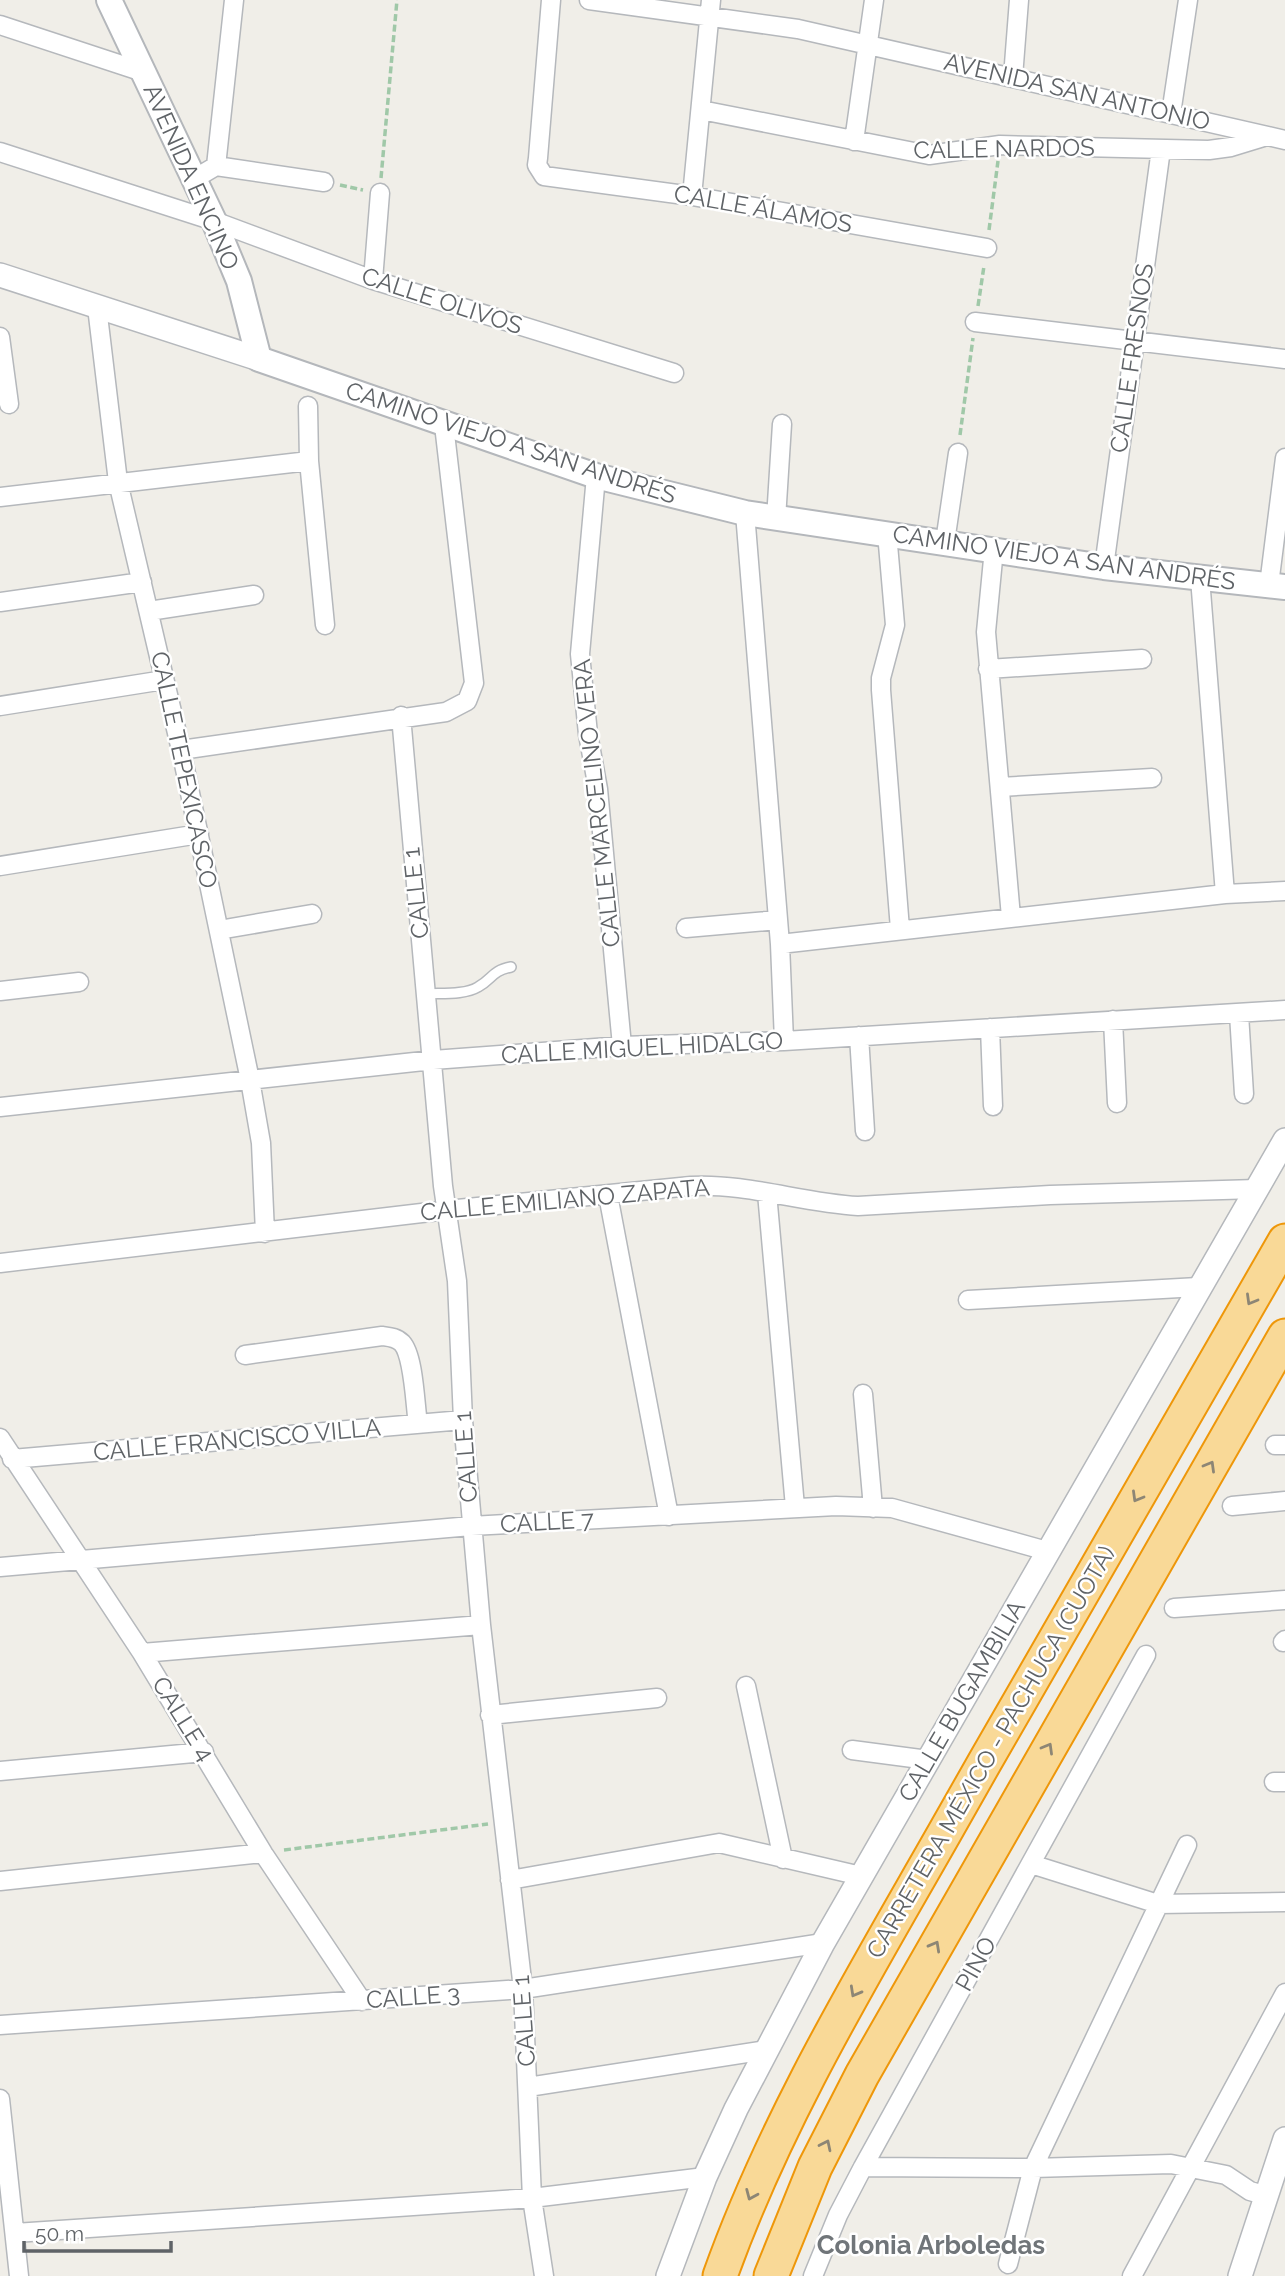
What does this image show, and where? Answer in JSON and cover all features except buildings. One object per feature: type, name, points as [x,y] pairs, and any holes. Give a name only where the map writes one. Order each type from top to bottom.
[{"type":"highway","name":"CARRETERA MÉXICO - PACHUCA (CUOTA)","points":[[720,2276],[770,2151],[825,2046],[1070,1611],[1285,1241]]},
{"type":"highway","name":"CARRETERA MÉXICO - PACHUCA (CUOTA)","points":[[771,2276],[815,2167],[862,2075],[1285,1336]]},
{"type":"main road","name":"AVENIDA ENCINO","points":[[109,0],[214,221],[239,281],[259,359]]},
{"type":"main road","name":"CAMINO VIEJO A SAN ANDRÉS","points":[[259,359],[444,425],[596,475],[745,513],[1104,567],[1277,586]]},
{"type":"street","points":[[216,166],[234,0]]},
{"type":"street","name":"CALLE ÁLAMOS","points":[[551,0],[537,158],[541,172],[551,178],[692,196],[987,248]]},
{"type":"street","name":"AVENIDA SAN ANTONIO","points":[[589,0],[710,8],[1285,140]]},
{"type":"street","points":[[854,141],[874,0]]},
{"type":"street","points":[[1013,77],[1019,0]]},
{"type":"street","points":[[1171,114],[1188,0]]},
{"type":"street","points":[[692,196],[710,8]]},
{"type":"street","points":[[0,25],[143,72]]},
{"type":"street","name":"CALLE NARDOS","points":[[701,110],[929,155],[1000,145],[1161,149],[1231,147],[1267,136]]},
{"type":"street","name":"CALLE FRESNOS","points":[[1104,567],[1161,149]]},
{"type":"street","name":"CALLE OLIVOS","points":[[0,152],[214,221],[373,280],[674,373]]},
{"type":"street","points":[[194,179],[216,166],[324,182]]},
{"type":"street","points":[[373,280],[380,193]]},
{"type":"street","name":"CAMINO VIEJO A SAN ANDRÉS","points":[[0,275],[259,359]]},
{"type":"street","name":"CALLE TEPEXICASCO","points":[[97,307],[118,482],[181,750],[250,1080],[261,1143],[265,1233]]},
{"type":"street","points":[[975,323],[1285,359]]},
{"type":"street","points":[[0,337],[9,404]]},
{"type":"street","points":[[308,406],[309,461],[326,625]]},
{"type":"street","points":[[776,519],[782,424]]},
{"type":"street","points":[[181,750],[401,716],[446,712],[467,701],[474,683],[444,425]]},
{"type":"street","points":[[945,542],[958,453]]},
{"type":"street","points":[[1277,586],[1285,458]]},
{"type":"street","points":[[0,497],[309,461]]},
{"type":"street","name":"CALLE MARCELINO VERA","points":[[596,475],[580,654],[588,734],[598,789],[621,1046]]},
{"type":"street","points":[[745,513],[780,944],[784,1041]]},
{"type":"street","points":[[887,533],[895,625],[881,678],[881,691],[900,929]]},
{"type":"street","points":[[994,549],[986,632],[1011,917]]},
{"type":"street","points":[[1200,578],[1225,894]]},
{"type":"street","points":[[0,602],[142,582]]},
{"type":"street","points":[[149,611],[254,596]]},
{"type":"street","points":[[988,669],[1142,659]]},
{"type":"street","points":[[0,706],[164,680]]},
{"type":"street","name":"CALLE 1","points":[[401,716],[447,1210],[457,1281],[471,1526],[490,1715],[523,1989],[533,2198],[544,2276]]},
{"type":"street","points":[[1000,787],[1152,778]]},
{"type":"street","points":[[0,866],[199,834]]},
{"type":"street","points":[[780,944],[1225,894],[1285,891]]},
{"type":"street","points":[[219,930],[312,914]]},
{"type":"street","points":[[685,928],[778,920]]},
{"type":"street","points":[[0,991],[79,982]]},
{"type":"street","name":"CALLE MIGUEL HIDALGO","points":[[0,1107],[433,1060],[621,1046],[784,1041],[1285,1010]]},
{"type":"street","points":[[1239,1014],[1244,1094]]},
{"type":"street","points":[[1113,1020],[1117,1103]]},
{"type":"street","points":[[990,1028],[993,1106]]},
{"type":"street","points":[[859,1036],[865,1130]]},
{"type":"street","name":"CALLE BUGAMBILIA","points":[[668,2276],[705,2177],[766,2050],[823,1943],[1198,1287],[1285,1140]]},
{"type":"street","name":"CALLE EMILIANO ZAPATA","points":[[0,1263],[447,1210],[719,1185],[830,1205],[858,1206],[1051,1195],[1257,1189]]},
{"type":"street","points":[[767,1193],[795,1507]]},
{"type":"street","points":[[608,1195],[669,1516]]},
{"type":"street","points":[[968,1300],[1198,1287]]},
{"type":"street","points":[[245,1354],[382,1336],[400,1340],[408,1353],[418,1424]]},
{"type":"street","points":[[863,1394],[873,1508]]},
{"type":"street","name":"CALLE FRANCISCO VILLA","points":[[12,1459],[463,1420]]},
{"type":"street","name":"CALLE 4","points":[[0,1438],[142,1653],[263,1853],[362,2001]]},
{"type":"street","points":[[1231,1506],[1285,1501]]},
{"type":"street","name":"CALLE 7","points":[[0,1567],[471,1526],[795,1507],[873,1508],[922,1515],[1047,1551]]},
{"type":"street","points":[[1174,1608],[1285,1600]]},
{"type":"street","points":[[142,1653],[481,1625]]},
{"type":"street","name":"PINO","points":[[813,2276],[838,2215],[863,2166],[1146,1655]]},
{"type":"street","points":[[746,1686],[783,1859]]},
{"type":"street","points":[[490,1715],[657,1698]]},
{"type":"street","points":[[852,1750],[928,1759]]},
{"type":"street","points":[[0,1771],[204,1752]]},
{"type":"street","points":[[510,1880],[719,1843],[861,1877]]},
{"type":"street","points":[[1008,2264],[1033,2168],[1187,1845]]},
{"type":"street","points":[[0,1881],[263,1853]]},
{"type":"street","points":[[1031,1864],[1158,1905],[1285,1902]]},
{"type":"street","name":"CALLE 3","points":[[0,2025],[523,1989],[823,1943]]},
{"type":"street","points":[[1132,2276],[1285,1993]]},
{"type":"street","points":[[528,2087],[766,2050]]},
{"type":"street","points":[[0,2099],[19,2276]]},
{"type":"street","points":[[1240,2276],[1264,2195],[1285,2139]]},
{"type":"street","points":[[863,2166],[1033,2168],[1144,2164],[1191,2167],[1226,2175],[1250,2191],[1264,2195]]},
{"type":"street","points":[[15,2234],[533,2198],[705,2177]]},
{"type":"lane","points":[[426,994],[470,990],[479,987],[493,972],[511,967]]},
{"type":"path","points":[[324,182],[380,193],[397,0]]},
{"type":"path","points":[[958,453],[1000,145]]},
{"type":"path","points":[[263,1853],[504,1822]]},
{"type":"district","name":"Colonia Arboledas","points":[[931,2245]]}]
